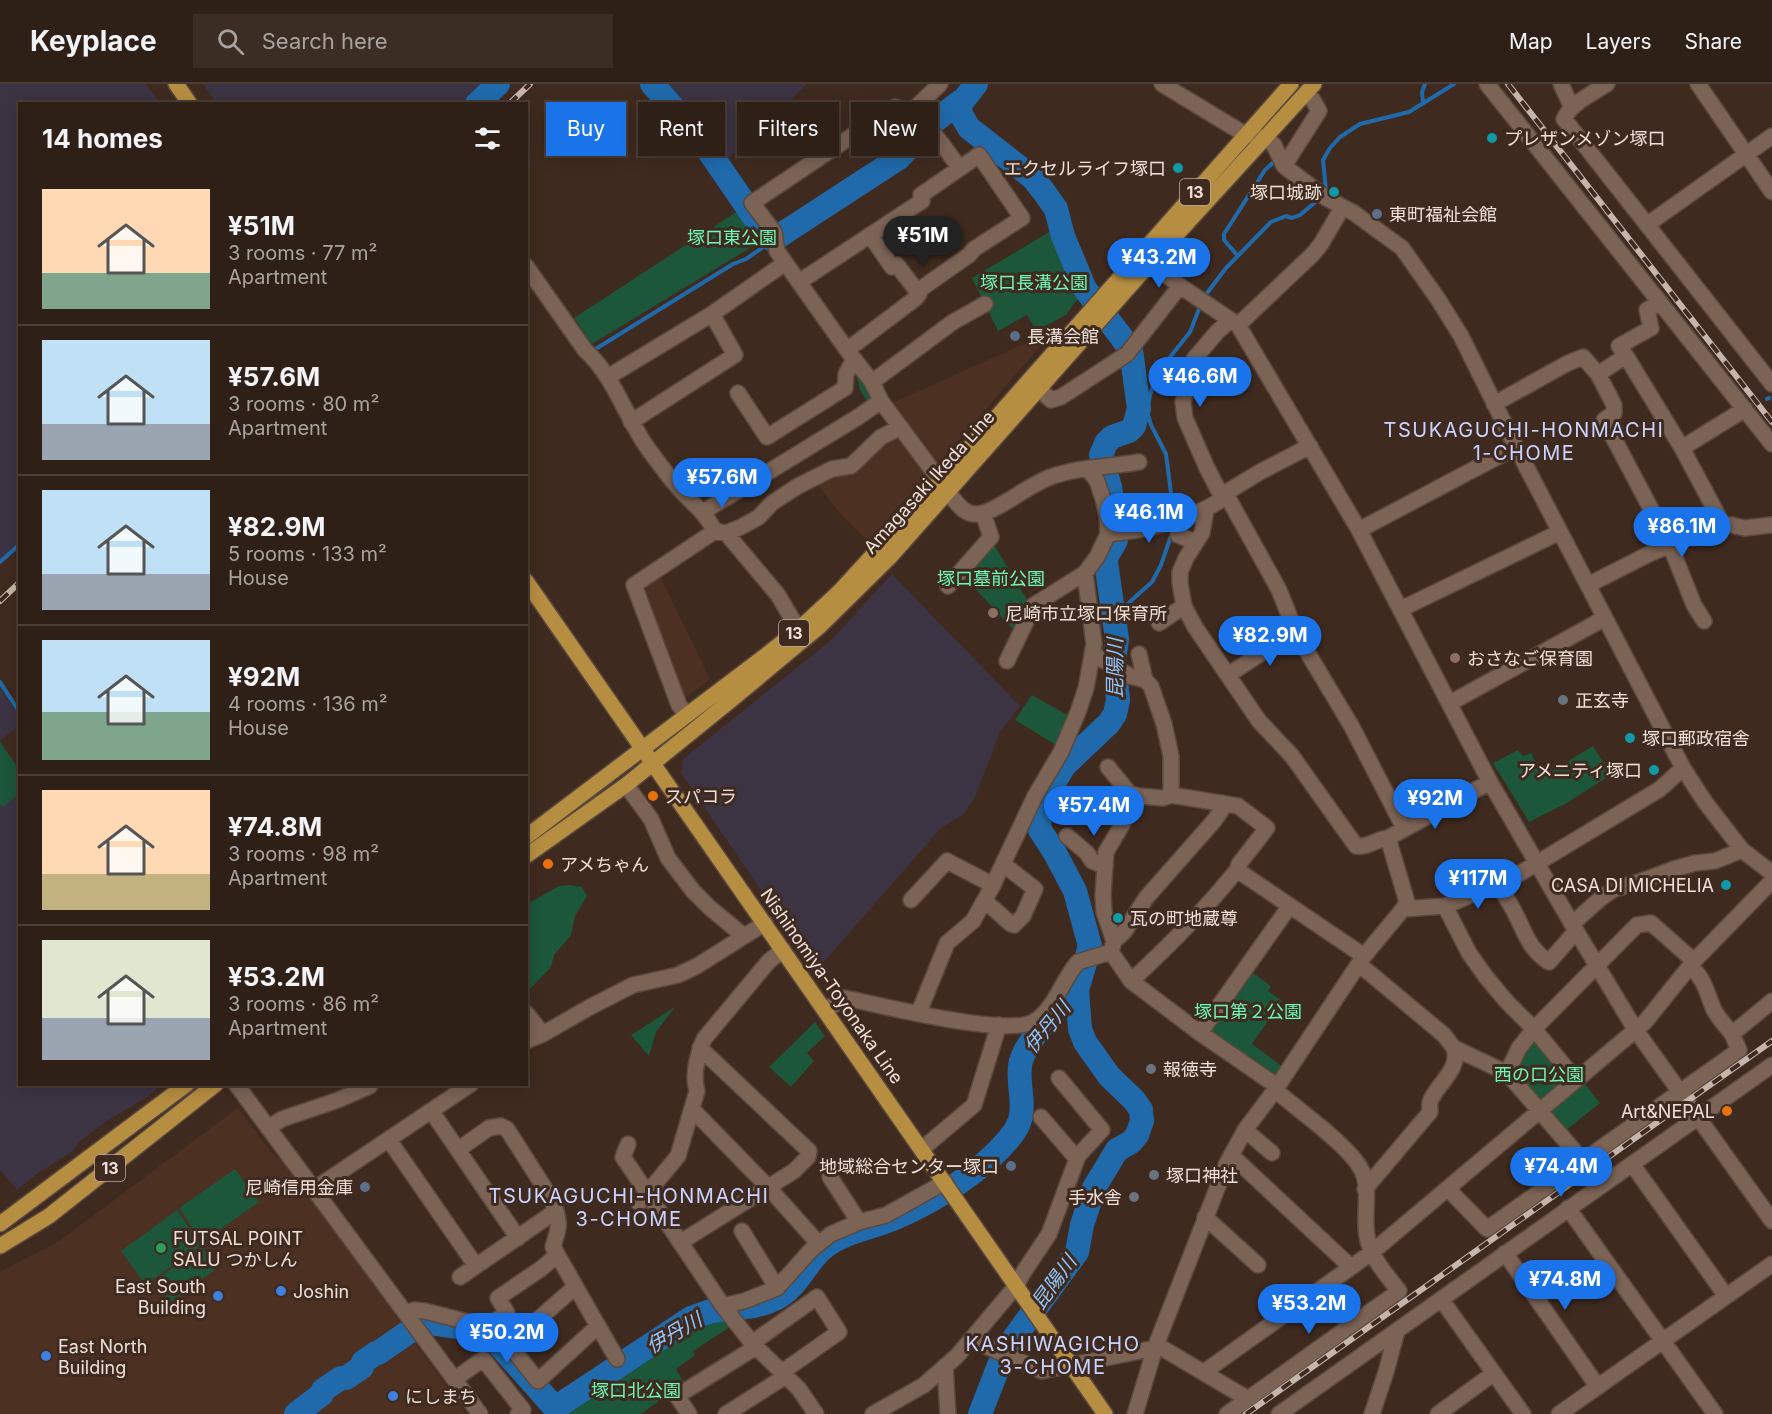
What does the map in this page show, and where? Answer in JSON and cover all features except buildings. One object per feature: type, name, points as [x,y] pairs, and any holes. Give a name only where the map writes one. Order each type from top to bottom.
[{"type":"main road","points":[[176,84],[189,102]]},
{"type":"main road","name":"Amagasaki Ikeda Line","points":[[528,855],[626,785],[820,626],[890,557],[945,485],[1146,257],[1291,84]]},
{"type":"main road","name":"Amagasaki Ikeda Line","points":[[1146,257],[1265,138],[1310,89]]},
{"type":"main road","name":"Amagasaki Ikeda Line","points":[[528,836],[798,630],[839,592],[1039,389],[1099,310]]},
{"type":"main road","name":"Nishinomiya-Toyonaka Line","points":[[528,584],[1105,1414]]},
{"type":"main road","name":"13","points":[[0,1224],[184,1086]]},
{"type":"main road","name":"13","points":[[0,1246],[49,1216],[213,1086]]},
{"type":"street","points":[[921,102],[940,84]]},
{"type":"street","points":[[1162,84],[1246,135],[1265,138],[1281,160],[1323,195],[1354,213],[1402,248],[1450,318],[1683,768],[1705,802],[1742,850],[1772,873]]},
{"type":"street","points":[[1487,84],[1772,444]]},
{"type":"street","points":[[1561,84],[1572,108]]},
{"type":"street","points":[[1606,84],[1572,108],[1564,119],[1772,384]]},
{"type":"street","points":[[1698,84],[1772,192]]},
{"type":"street","points":[[1281,160],[1319,111],[1310,89]]},
{"type":"street","points":[[1648,224],[1772,136]]},
{"type":"street","points":[[851,137],[752,203],[776,237],[777,251],[872,382],[881,401],[967,512],[983,513],[1047,478],[1066,472],[1139,462]]},
{"type":"street","points":[[938,137],[959,168]]},
{"type":"street","points":[[738,393],[767,437],[845,388],[850,354],[916,298],[922,288],[969,255],[974,249],[1022,218],[979,155],[921,195],[922,201],[799,282]]},
{"type":"street","points":[[1342,208],[1313,254],[1235,322],[1218,331],[1194,359],[1183,402],[1185,418],[1211,477],[1279,590],[1297,635],[1352,727],[1404,828]]},
{"type":"street","points":[[870,235],[892,267],[897,265],[918,294]]},
{"type":"street","points":[[1146,257],[1180,286],[1235,322],[1359,530],[1490,782],[1596,965],[1635,1029],[1772,1221]]},
{"type":"street","points":[[608,376],[712,314],[785,263]]},
{"type":"street","points":[[528,269],[588,353],[608,376],[631,422],[677,487],[703,512],[778,595],[798,630]]},
{"type":"street","points":[[1039,389],[1051,400],[1061,397],[1131,351],[1180,286]]},
{"type":"street","points":[[1660,302],[1647,310],[1650,328],[1619,346],[1682,448],[1722,524]]},
{"type":"street","points":[[872,382],[952,322],[985,304]]},
{"type":"street","points":[[631,422],[735,355],[712,314]]},
{"type":"street","points":[[1598,374],[1626,356]]},
{"type":"street","points":[[1494,404],[1568,363],[1584,357],[1598,374],[1614,405],[1614,412],[1604,420],[1670,545],[1704,621]]},
{"type":"street","points":[[703,512],[881,401]]},
{"type":"street","points":[[1682,448],[1745,409]]},
{"type":"street","points":[[687,715],[679,705],[634,585],[720,532],[759,517],[782,496],[813,478],[831,469],[851,466],[881,437],[901,427]]},
{"type":"street","points":[[1007,661],[1035,605],[1085,573],[1114,534],[1176,521],[1206,510],[1225,498],[1227,492],[1310,446]]},
{"type":"street","points":[[1359,530],[1516,447]]},
{"type":"street","points":[[1098,468],[1097,481],[1114,534]]},
{"type":"street","points":[[1206,510],[1202,533],[1186,558],[1179,578],[1184,606],[1195,627],[1259,721],[1292,756],[1356,846],[1364,847],[1380,839],[1389,838],[1490,782]]},
{"type":"street","points":[[948,586],[991,537],[983,513]]},
{"type":"street","points":[[1176,521],[1178,535],[1195,542]]},
{"type":"street","points":[[1588,585],[1670,545],[1722,524],[1745,528],[1772,525]]},
{"type":"street","points":[[1401,609],[1560,532]]},
{"type":"street","points":[[919,1012],[947,943],[973,921],[985,901],[1078,712],[1086,688],[1094,644],[1085,573]]},
{"type":"street","points":[[1159,624],[1184,606]]},
{"type":"street","points":[[1450,703],[1596,623],[1604,616]]},
{"type":"street","points":[[1228,675],[1263,652],[1297,635]]},
{"type":"street","points":[[1092,654],[1145,680],[1151,686],[1171,756],[1171,795]]},
{"type":"street","points":[[1139,654],[1145,680]]},
{"type":"street","points":[[1108,767],[1129,793],[1163,798],[1171,795],[1238,806],[1267,828],[1239,864],[1237,870],[1176,939],[1131,981]]},
{"type":"street","points":[[1403,909],[1445,906],[1490,887],[1499,886],[1660,789],[1683,768]]},
{"type":"street","points":[[626,785],[651,819],[668,858],[693,891],[744,936]]},
{"type":"street","points":[[1138,796],[1106,852],[1104,912],[1109,950],[1131,981],[1276,1088],[1354,1158],[1365,1177],[1366,1229],[1371,1253],[1399,1291],[1227,1414]]},
{"type":"street","points":[[825,1010],[844,998],[961,1022],[999,1025],[1029,1024],[1049,1007],[1073,967],[1081,960],[1109,950],[1146,898],[1213,822],[1221,811],[1222,803]]},
{"type":"street","points":[[1067,836],[1087,853],[1092,861],[1104,866]]},
{"type":"street","points":[[1135,1414],[1155,1348],[1227,1162],[1245,1130],[1362,960],[1407,902],[1389,838]]},
{"type":"street","points":[[1499,886],[1538,955],[1549,962],[1574,928],[1601,898],[1614,889],[1695,863],[1715,861],[1742,850]]},
{"type":"street","points":[[911,900],[947,861],[993,885]]},
{"type":"street","points":[[985,901],[1011,924],[1014,925],[1023,916],[1035,889],[1004,864]]},
{"type":"street","points":[[1237,870],[1362,960],[1444,1035],[1454,1048],[1456,1053],[1453,1066],[1431,1101],[1430,1112],[1365,1189]]},
{"type":"street","points":[[1204,1372],[1371,1253],[1645,1022],[1692,964],[1772,881]]},
{"type":"street","points":[[1445,906],[1469,953],[1486,977],[1534,1029],[1575,1079]]},
{"type":"street","points":[[1200,1033],[1289,907]]},
{"type":"street","points":[[1448,1189],[1487,1229],[1740,1050],[1732,1034],[1715,1012],[1708,991],[1692,964],[1651,923],[1644,922],[1631,928],[1534,1029],[1519,1048],[1507,1073]]},
{"type":"street","points":[[528,1040],[633,985],[678,975],[699,965],[765,923]]},
{"type":"street","points":[[644,1198],[678,1156],[693,1110],[697,1091],[694,1083],[700,1048],[704,1039],[769,961],[783,950]]},
{"type":"street","points":[[1732,1034],[1772,1001]]},
{"type":"street","points":[[528,1015],[543,1034]]},
{"type":"street","points":[[922,1149],[974,1105],[999,1025]]},
{"type":"street","points":[[681,1242],[794,1171],[808,1157],[809,1151],[700,1048]]},
{"type":"street","points":[[1454,1048],[1507,1073],[1583,1161]]},
{"type":"street","points":[[1280,1414],[1772,1065]]},
{"type":"street","points":[[873,1414],[924,1385],[972,1340],[1016,1286],[1049,1234],[1078,1156],[1102,1130],[1059,1078]]},
{"type":"street","points":[[237,1086],[480,1414]]},
{"type":"street","points":[[267,1128],[282,1119],[338,1100],[370,1086]]},
{"type":"street","points":[[313,1190],[468,1086]]},
{"type":"street","points":[[693,1110],[768,1187],[818,1243]]},
{"type":"street","points":[[432,1112],[518,1238]]},
{"type":"street","points":[[1041,1117],[1077,1160]]},
{"type":"street","points":[[459,1149],[489,1128],[501,1126],[507,1129],[551,1198],[559,1222],[559,1232],[554,1247],[557,1255],[617,1359]]},
{"type":"street","points":[[1245,1130],[1272,1153]]},
{"type":"street","points":[[389,1140],[476,1266]]},
{"type":"street","points":[[628,1144],[623,1157],[644,1198],[681,1242],[726,1310],[754,1345],[799,1389],[816,1414]]},
{"type":"street","points":[[1232,1156],[1351,1267]]},
{"type":"street","points":[[1632,1164],[1726,1296]]},
{"type":"street","points":[[830,1177],[859,1222]]},
{"type":"street","points":[[726,1310],[777,1288],[818,1243],[831,1234],[859,1222],[885,1215],[948,1187]]},
{"type":"street","points":[[1569,1208],[1715,1414]]},
{"type":"street","points":[[460,1277],[556,1211]]},
{"type":"street","points":[[1205,1217],[1258,1265]]},
{"type":"street","points":[[742,1232],[777,1288]]},
{"type":"street","points":[[1505,1253],[1598,1387]]},
{"type":"street","points":[[486,1327],[507,1312],[498,1298],[557,1255]]},
{"type":"street","points":[[1559,1414],[1772,1264]]},
{"type":"street","points":[[509,1345],[575,1287]]},
{"type":"street","points":[[689,1414],[677,1396],[754,1345],[818,1297],[839,1332],[726,1414]]},
{"type":"street","points":[[1441,1299],[1523,1414]]},
{"type":"street","points":[[408,1317],[414,1310],[424,1311],[491,1328],[509,1345],[538,1381],[598,1326]]},
{"type":"street","points":[[1372,1414],[1396,1331]]},
{"type":"street","points":[[972,1340],[1042,1371],[1162,1348],[1248,1399]]},
{"type":"street","points":[[455,1379],[483,1359],[523,1410],[518,1414]]},
{"type":"street","points":[[945,1366],[948,1414]]},
{"type":"street","points":[[1438,1414],[1494,1373]]},
{"type":"shaded area","points":[[0,84],[146,84],[159,102],[18,102],[18,544],[0,560]]},
{"type":"shaded area","points":[[203,84],[491,84],[473,102],[209,102],[214,99]]},
{"type":"shaded area","points":[[656,84],[807,84],[788,102],[737,102],[737,151],[722,165],[715,156],[725,156],[725,102],[672,102]]},
{"type":"shaded area","points":[[1039,337],[1044,342],[943,458],[936,463],[892,403]]},
{"type":"shaded area","points":[[900,430],[931,471],[868,541],[837,510],[815,481]]},
{"type":"shaded area","points":[[892,574],[1020,706],[1000,732],[975,797],[963,815],[941,828],[816,971],[681,773],[683,759],[830,641]]},
{"type":"shaded area","points":[[660,576],[710,679],[681,701],[637,589]]},
{"type":"shaded area","points":[[0,686],[18,715],[18,727],[0,740]]},
{"type":"shaded area","points":[[0,742],[18,768],[18,1086],[162,1086],[107,1121],[80,1141],[72,1152],[38,1173],[17,1190],[0,1170]]},
{"type":"shaded area","points":[[238,1108],[271,1152],[288,1166],[466,1414],[0,1414],[0,1272],[59,1241]]},
{"type":"green space","name":"塚口東公園","points":[[741,209],[763,240],[592,344],[574,318]]},
{"type":"green space","name":"塚口長溝公園","points":[[1051,231],[1080,296],[1066,315],[1036,331],[1027,315],[998,331],[972,278]]},
{"type":"green space","points":[[856,373],[871,391],[874,399],[868,403],[860,390]]},
{"type":"green space","name":"塚口墓前公園","points":[[993,543],[1029,603],[1016,632],[964,577]]},
{"type":"green space","points":[[1032,695],[1069,716],[1056,745],[1015,720]]},
{"type":"green space","points":[[0,742],[18,768],[18,795],[3,807],[0,804]]},
{"type":"green space","points":[[1593,746],[1611,775],[1565,804],[1529,822],[1493,763],[1518,750],[1523,756],[1531,753],[1544,776]]},
{"type":"green space","points":[[559,886],[582,887],[587,896],[575,916],[571,935],[554,955],[551,967],[528,991],[528,903]]},
{"type":"green space","name":"塚口第２公園","points":[[1249,970],[1271,986],[1268,991],[1282,1001],[1252,1044],[1283,1067],[1276,1078],[1208,1030]]},
{"type":"green space","points":[[675,1007],[656,1032],[649,1056],[631,1035]]},
{"type":"green space","points":[[815,1022],[825,1036],[807,1053],[814,1061],[791,1087],[769,1067]]},
{"type":"green space","name":"西の口公園","points":[[1531,1040],[1535,1041],[1566,1077],[1565,1081],[1542,1099],[1535,1096],[1515,1073]]},
{"type":"green space","name":"西の口公園","points":[[1581,1079],[1600,1103],[1565,1131],[1548,1111]]},
{"type":"green space","points":[[235,1169],[259,1202],[202,1242],[179,1208]]},
{"type":"green space","name":"FUTSAL POINT SALU つかしん","points":[[177,1210],[201,1245],[145,1285],[121,1251]]},
{"type":"green space","points":[[202,1247],[217,1268],[170,1303],[154,1281]]},
{"type":"green space","name":"塚口北公園","points":[[721,1316],[730,1327],[693,1351],[695,1355],[676,1369],[684,1383],[641,1414],[561,1414],[706,1318]]},
{"type":"waterway","points":[[479,102],[498,84]]},
{"type":"waterway","points":[[652,84],[697,134],[767,236],[773,240],[899,158],[936,120],[961,101]]},
{"type":"waterway","name":"昆陽川","points":[[976,84],[959,106],[962,116],[969,128],[1033,178],[1044,192],[1056,209],[1063,236],[1085,289],[1131,350],[1139,409],[1134,426],[1129,431],[1112,437],[1106,443],[1101,455],[1110,487],[1117,527],[1116,540],[1106,562],[1117,639],[1114,660],[1118,700],[1115,714],[1109,723],[1064,766],[1040,807],[1039,814],[1040,830],[1075,891],[1090,946],[1077,990],[1080,1029],[1085,1042],[1109,1076],[1141,1110],[1142,1121],[1137,1135],[1131,1142],[1117,1150],[1094,1188],[1082,1225],[1077,1252],[1009,1345],[980,1414]]},
{"type":"waterway","points":[[1423,103],[1422,92],[1425,84]]},
{"type":"waterway","points":[[1326,191],[1323,160],[1340,137],[1360,124],[1409,112],[1454,84]]},
{"type":"waterway","points":[[1238,256],[1224,240],[1224,234],[1265,170],[1277,159]]},
{"type":"waterway","points":[[1204,297],[1226,268],[1271,222],[1286,216],[1292,218],[1300,215],[1319,199]]},
{"type":"waterway","points":[[594,350],[772,241]]},
{"type":"waterway","points":[[1174,517],[1166,454],[1151,425],[1147,411],[1159,371],[1190,332],[1201,304]]},
{"type":"waterway","points":[[1114,616],[1152,582],[1161,565],[1172,533]]},
{"type":"waterway","points":[[0,562],[18,546]]},
{"type":"waterway","points":[[0,682],[18,710]]},
{"type":"waterway","name":"伊丹川","points":[[296,1414],[322,1394],[323,1390],[362,1367],[363,1362],[376,1353],[407,1333],[430,1323],[459,1327],[492,1337],[555,1408],[691,1318],[710,1312],[759,1305],[775,1299],[795,1283],[816,1255],[830,1243],[893,1219],[926,1203],[975,1171],[1003,1145],[1014,1132],[1021,1116],[1019,1074],[1022,1057],[1043,1025],[1077,990]]},
{"type":"railway","points":[[511,102],[530,84]]},
{"type":"railway","points":[[1508,84],[1772,422]]},
{"type":"railway","points":[[0,601],[18,584]]},
{"type":"railway","points":[[1246,1414],[1772,1041]]},
{"type":"place","name":"プレザンメゾン塚口","points":[[1492,138]]},
{"type":"place","name":"エクセルライフ塚口","points":[[1178,168]]},
{"type":"place","name":"塚口城跡","points":[[1334,192]]},
{"type":"place","name":"東町福祉会館","points":[[1377,214]]},
{"type":"place","name":"長溝会館","points":[[1015,336]]},
{"type":"place","name":"尼崎市立塚口保育所","points":[[993,613]]},
{"type":"place","name":"おさなご保育園","points":[[1455,658]]},
{"type":"place","name":"正玄寺","points":[[1563,700]]},
{"type":"place","name":"塚口郵政宿舎","points":[[1630,738]]},
{"type":"place","name":"アメニティ塚口","points":[[1654,770]]},
{"type":"place","name":"スパコラ","points":[[653,796]]},
{"type":"place","name":"アメちゃん","points":[[548,864]]},
{"type":"place","name":"CASA DI MICHELIA","points":[[1726,885]]},
{"type":"place","name":"瓦の町地蔵尊","points":[[1118,918]]},
{"type":"place","name":"報徳寺","points":[[1151,1069]]},
{"type":"place","name":"Art&NEPAL","points":[[1727,1111]]},
{"type":"place","name":"地域総合センター塚口","points":[[1011,1166]]},
{"type":"place","name":"塚口神社","points":[[1154,1175]]},
{"type":"place","name":"尼崎信用金庫","points":[[365,1187]]},
{"type":"place","name":"手水舎","points":[[1134,1197]]},
{"type":"place","name":"FUTSAL POINT SALU つかしん","points":[[161,1248]]},
{"type":"place","name":"Joshin","points":[[281,1291]]},
{"type":"place","name":"East South Building","points":[[218,1296]]},
{"type":"place","name":"East North Building","points":[[46,1356]]},
{"type":"place","name":"にしまち","points":[[393,1396]]},
{"type":"district","name":"TSUKAGUCHI-HONMACHI 1-CHOME","points":[[1524,442]]},
{"type":"district","name":"TSUKAGUCHI-HONMACHI 3-CHOME","points":[[629,1208]]},
{"type":"district","name":"KASHIWAGICHO 3-CHOME","points":[[1053,1356]]}]
